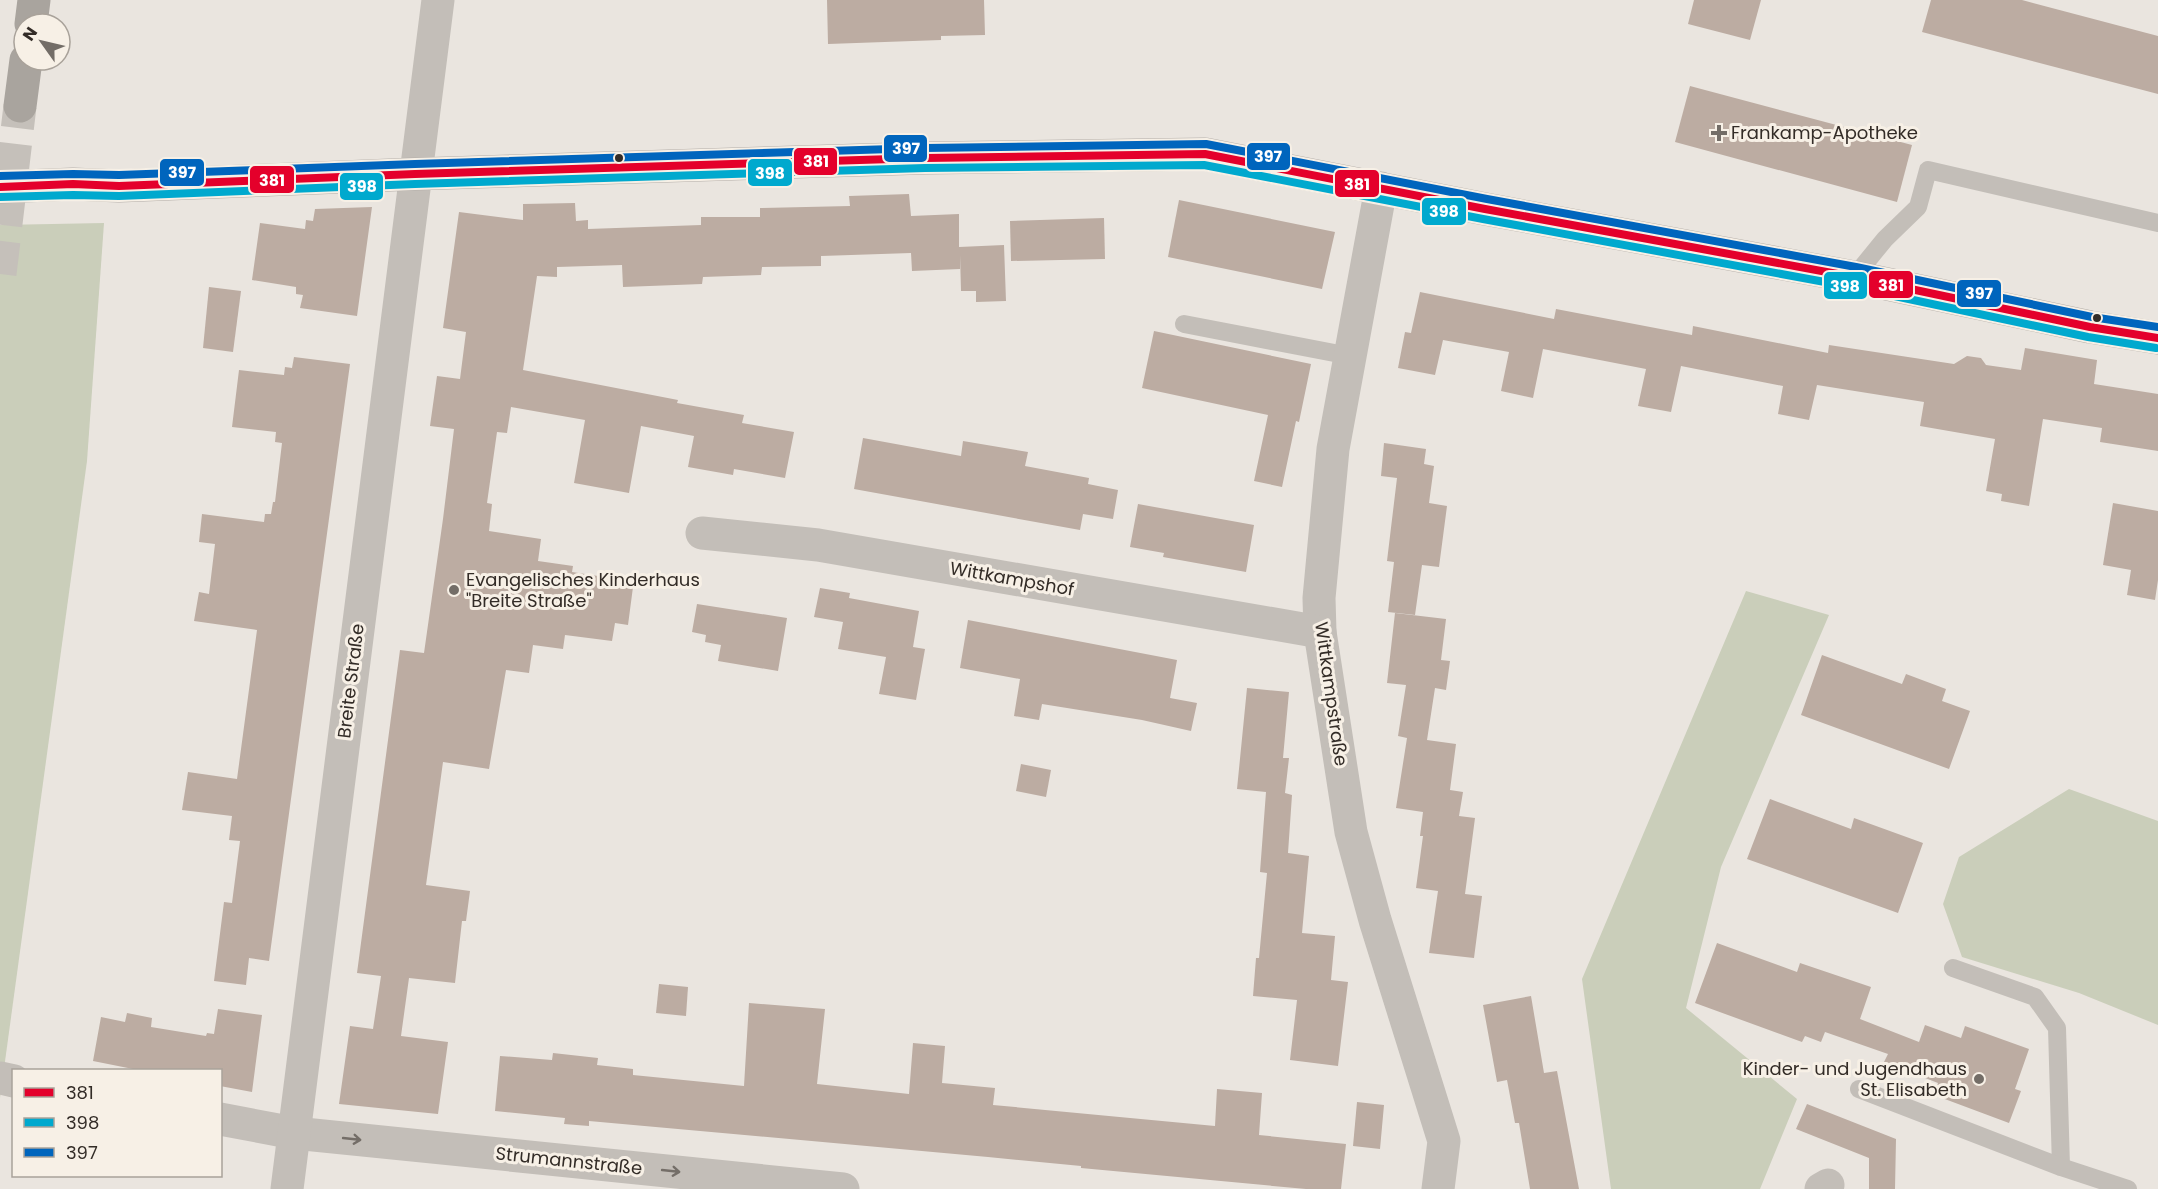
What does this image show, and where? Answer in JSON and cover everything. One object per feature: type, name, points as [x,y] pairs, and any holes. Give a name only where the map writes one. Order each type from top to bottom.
[{"type":"highway","points":[[20,106],[24,72]]},
{"type":"street","name":"Breite Straße","points":[[287,1189],[438,0]]},
{"type":"street","points":[[0,188],[73,184],[119,186],[925,158],[1205,154],[1854,277],[2090,327],[2158,338]]},
{"type":"street","name":"Wittkampstraße","points":[[1381,188],[1333,449],[1319,598],[1320,632],[1351,832],[1375,920],[1444,1141],[1437,1189]]},
{"type":"street","name":"Wittkampshof","points":[[702,533],[818,545],[1320,632]]},
{"type":"street","name":"Strumannstraße","points":[[222,1119],[294,1133],[843,1189]]},
{"type":"lane","points":[[1854,277],[1885,239],[1918,207],[1928,170],[2158,223]]},
{"type":"lane","points":[[1184,324],[1350,356]]},
{"type":"lane","points":[[1953,968],[2035,997],[2057,1028],[2061,1167]]},
{"type":"lane","points":[[1859,1089],[2061,1167],[2128,1189]]},
{"type":"green space","points":[[104,223],[87,461],[0,1098],[0,225]]},
{"type":"green space","points":[[1746,591],[1829,615],[1721,867],[1686,1008],[1797,1099],[1760,1189],[1611,1189],[1582,979]]},
{"type":"green space","points":[[2069,789],[2158,821],[2158,1025],[2079,993],[1962,957],[1943,904],[1959,857]]},
{"type":"building","points":[[827,0],[984,0],[985,35],[941,36],[941,40],[828,44]]},
{"type":"building","points":[[1694,0],[1761,0],[1750,40],[1688,24]]},
{"type":"building","points":[[1931,0],[2022,0],[2158,36],[2158,94],[1922,32]]},
{"type":"building","points":[[1690,86],[1912,145],[1897,202],[1675,142]]},
{"type":"building","points":[[909,194],[911,216],[959,214],[959,247],[1004,245],[1006,301],[976,302],[976,291],[961,291],[960,255],[960,269],[912,271],[911,253],[821,256],[821,266],[762,267],[761,275],[703,277],[702,284],[623,287],[622,265],[557,267],[557,277],[537,276],[523,370],[744,415],[742,423],[794,432],[785,478],[734,469],[733,475],[688,467],[694,436],[641,426],[629,493],[574,483],[585,420],[511,407],[507,433],[497,432],[487,503],[492,504],[489,531],[541,539],[538,561],[573,566],[572,572],[598,576],[598,583],[633,587],[628,625],[615,623],[612,641],[565,635],[563,649],[533,645],[529,673],[506,670],[489,769],[443,762],[426,885],[470,891],[466,921],[462,921],[455,983],[409,978],[401,1036],[448,1042],[438,1114],[339,1104],[350,1026],[373,1029],[381,976],[357,973],[400,650],[424,653],[443,519],[454,429],[430,426],[437,376],[460,379],[466,332],[443,328],[459,212],[523,220],[523,204],[575,203],[576,221],[588,220],[588,229],[701,225],[701,217],[760,217],[760,208],[850,206],[849,196]]},
{"type":"building","points":[[1179,200],[1335,232],[1322,289],[1168,257]]},
{"type":"building","points":[[372,207],[357,316],[300,308],[303,295],[296,294],[296,287],[252,280],[260,223],[305,229],[306,220],[313,221],[315,209]]},
{"type":"building","points":[[1104,218],[1105,259],[1011,261],[1010,221]]},
{"type":"building","points":[[209,287],[241,291],[233,352],[203,348]]},
{"type":"building","points":[[1420,292],[1554,319],[1556,309],[1692,335],[1693,326],[1828,353],[1829,345],[1954,364],[1967,356],[1981,358],[1986,365],[2021,370],[2025,348],[2097,360],[2094,384],[2158,394],[2158,451],[2100,442],[2102,428],[2043,419],[2029,506],[2001,501],[2002,494],[1986,491],[1995,439],[1920,426],[1924,402],[1817,385],[1809,420],[1778,414],[1783,386],[1681,366],[1671,412],[1638,406],[1646,369],[1543,349],[1533,398],[1501,391],[1509,352],[1443,340],[1435,375],[1398,368],[1405,332],[1411,333]]},
{"type":"building","points":[[1154,331],[1311,364],[1282,487],[1254,481],[1268,415],[1142,388]]},
{"type":"building","points":[[294,357],[350,364],[269,961],[249,958],[246,985],[214,981],[224,902],[232,903],[240,841],[229,840],[232,816],[182,810],[188,772],[237,779],[257,630],[194,621],[199,592],[209,594],[215,544],[199,542],[202,514],[264,522],[265,514],[271,514],[273,502],[275,502],[282,443],[275,442],[276,432],[232,427],[239,370],[284,375],[285,367],[292,368]]},
{"type":"building","points":[[863,438],[961,456],[963,441],[1028,452],[1025,466],[1089,478],[1088,484],[1118,490],[1113,519],[1083,514],[1080,530],[854,489]]},
{"type":"building","points":[[1384,443],[1426,449],[1424,464],[1434,466],[1429,503],[1447,506],[1439,567],[1422,565],[1415,615],[1388,612],[1394,562],[1387,561],[1397,478],[1381,476]]},
{"type":"building","points":[[2113,503],[2158,511],[2158,580],[2155,600],[2127,595],[2131,570],[2103,565]]},
{"type":"building","points":[[1138,504],[1254,525],[1246,572],[1163,557],[1164,553],[1130,547]]},
{"type":"building","points":[[820,588],[850,593],[849,598],[919,611],[913,647],[925,649],[916,700],[879,694],[886,657],[838,649],[843,622],[814,617]]},
{"type":"building","points":[[697,604],[787,618],[778,671],[718,661],[721,645],[705,642],[706,635],[692,632]]},
{"type":"building","points":[[1395,613],[1446,619],[1441,660],[1450,661],[1446,690],[1435,688],[1427,740],[1456,744],[1450,790],[1463,792],[1459,816],[1475,818],[1465,894],[1482,896],[1474,958],[1429,953],[1438,891],[1416,888],[1423,836],[1420,836],[1423,812],[1396,808],[1407,738],[1398,736],[1406,685],[1387,683]]},
{"type":"building","points":[[968,620],[1177,660],[1170,698],[1197,703],[1191,731],[1142,720],[1042,704],[1039,720],[1014,716],[1020,679],[960,668]]},
{"type":"building","points":[[1822,655],[1902,684],[1906,674],[1946,689],[1942,701],[1970,711],[1949,769],[1801,715]]},
{"type":"building","points":[[1247,688],[1289,692],[1283,758],[1289,758],[1285,793],[1292,795],[1288,853],[1309,856],[1302,933],[1335,936],[1331,980],[1348,982],[1338,1066],[1290,1060],[1297,1000],[1253,996],[1267,873],[1260,872],[1266,792],[1237,789]]},
{"type":"building","points":[[1021,764],[1051,770],[1046,797],[1016,791]]},
{"type":"building","points":[[1770,799],[1851,829],[1854,818],[1923,843],[1898,913],[1747,859]]},
{"type":"building","points":[[1717,943],[1797,972],[1800,963],[1871,987],[1860,1019],[1919,1042],[1925,1025],[1961,1038],[1965,1026],[2029,1049],[2015,1089],[2021,1091],[2009,1123],[1934,1095],[1938,1083],[1884,1062],[1888,1054],[1825,1032],[1821,1042],[1805,1036],[1802,1042],[1695,1003]]},
{"type":"building","points":[[659,984],[688,987],[686,1016],[656,1013]]},
{"type":"building","points":[[1531,996],[1544,1073],[1557,1071],[1579,1189],[1530,1189],[1519,1123],[1515,1123],[1507,1080],[1497,1082],[1483,1005]]},
{"type":"building","points":[[749,1003],[825,1009],[817,1084],[909,1094],[913,1043],[945,1046],[942,1083],[995,1088],[993,1105],[1215,1126],[1217,1089],[1262,1093],[1259,1135],[1346,1144],[1341,1189],[1306,1189],[988,1157],[589,1121],[589,1126],[564,1124],[565,1118],[495,1111],[500,1056],[552,1060],[553,1053],[598,1058],[597,1065],[633,1069],[633,1075],[744,1086]]},
{"type":"building","points":[[218,1009],[262,1015],[252,1092],[222,1086],[222,1069],[133,1069],[93,1061],[101,1017],[125,1022],[127,1013],[152,1018],[151,1027],[206,1036],[207,1033],[214,1034]]},
{"type":"building","points":[[1357,1102],[1384,1105],[1380,1149],[1353,1146]]},
{"type":"building","points":[[1807,1104],[1896,1139],[1895,1189],[1869,1189],[1869,1158],[1796,1129]]},
{"type":"tunnel","points":[[0,274],[20,106]]},
{"type":"transit line","name":"397","points":[[0,176],[119,175],[925,148],[1206,144],[1856,267],[2092,317],[2158,327]]},
{"type":"transit line","name":"381","points":[[0,187],[73,184],[119,186],[925,158],[1205,154],[1485,209],[1854,277],[2090,327],[2158,338]]},
{"type":"transit line","name":"398","points":[[0,197],[119,196],[925,168],[1204,165],[1852,287],[2088,337],[2156,348]]},
{"type":"place","name":"Frankamp-Apotheke","points":[[1719,133]]},
{"type":"place","name":"Evangelisches Kinderhaus \"Breite Straße\"","points":[[454,590]]},
{"type":"place","name":"Kinder- und Jugendhaus St. Elisabeth","points":[[1979,1079]]}]
